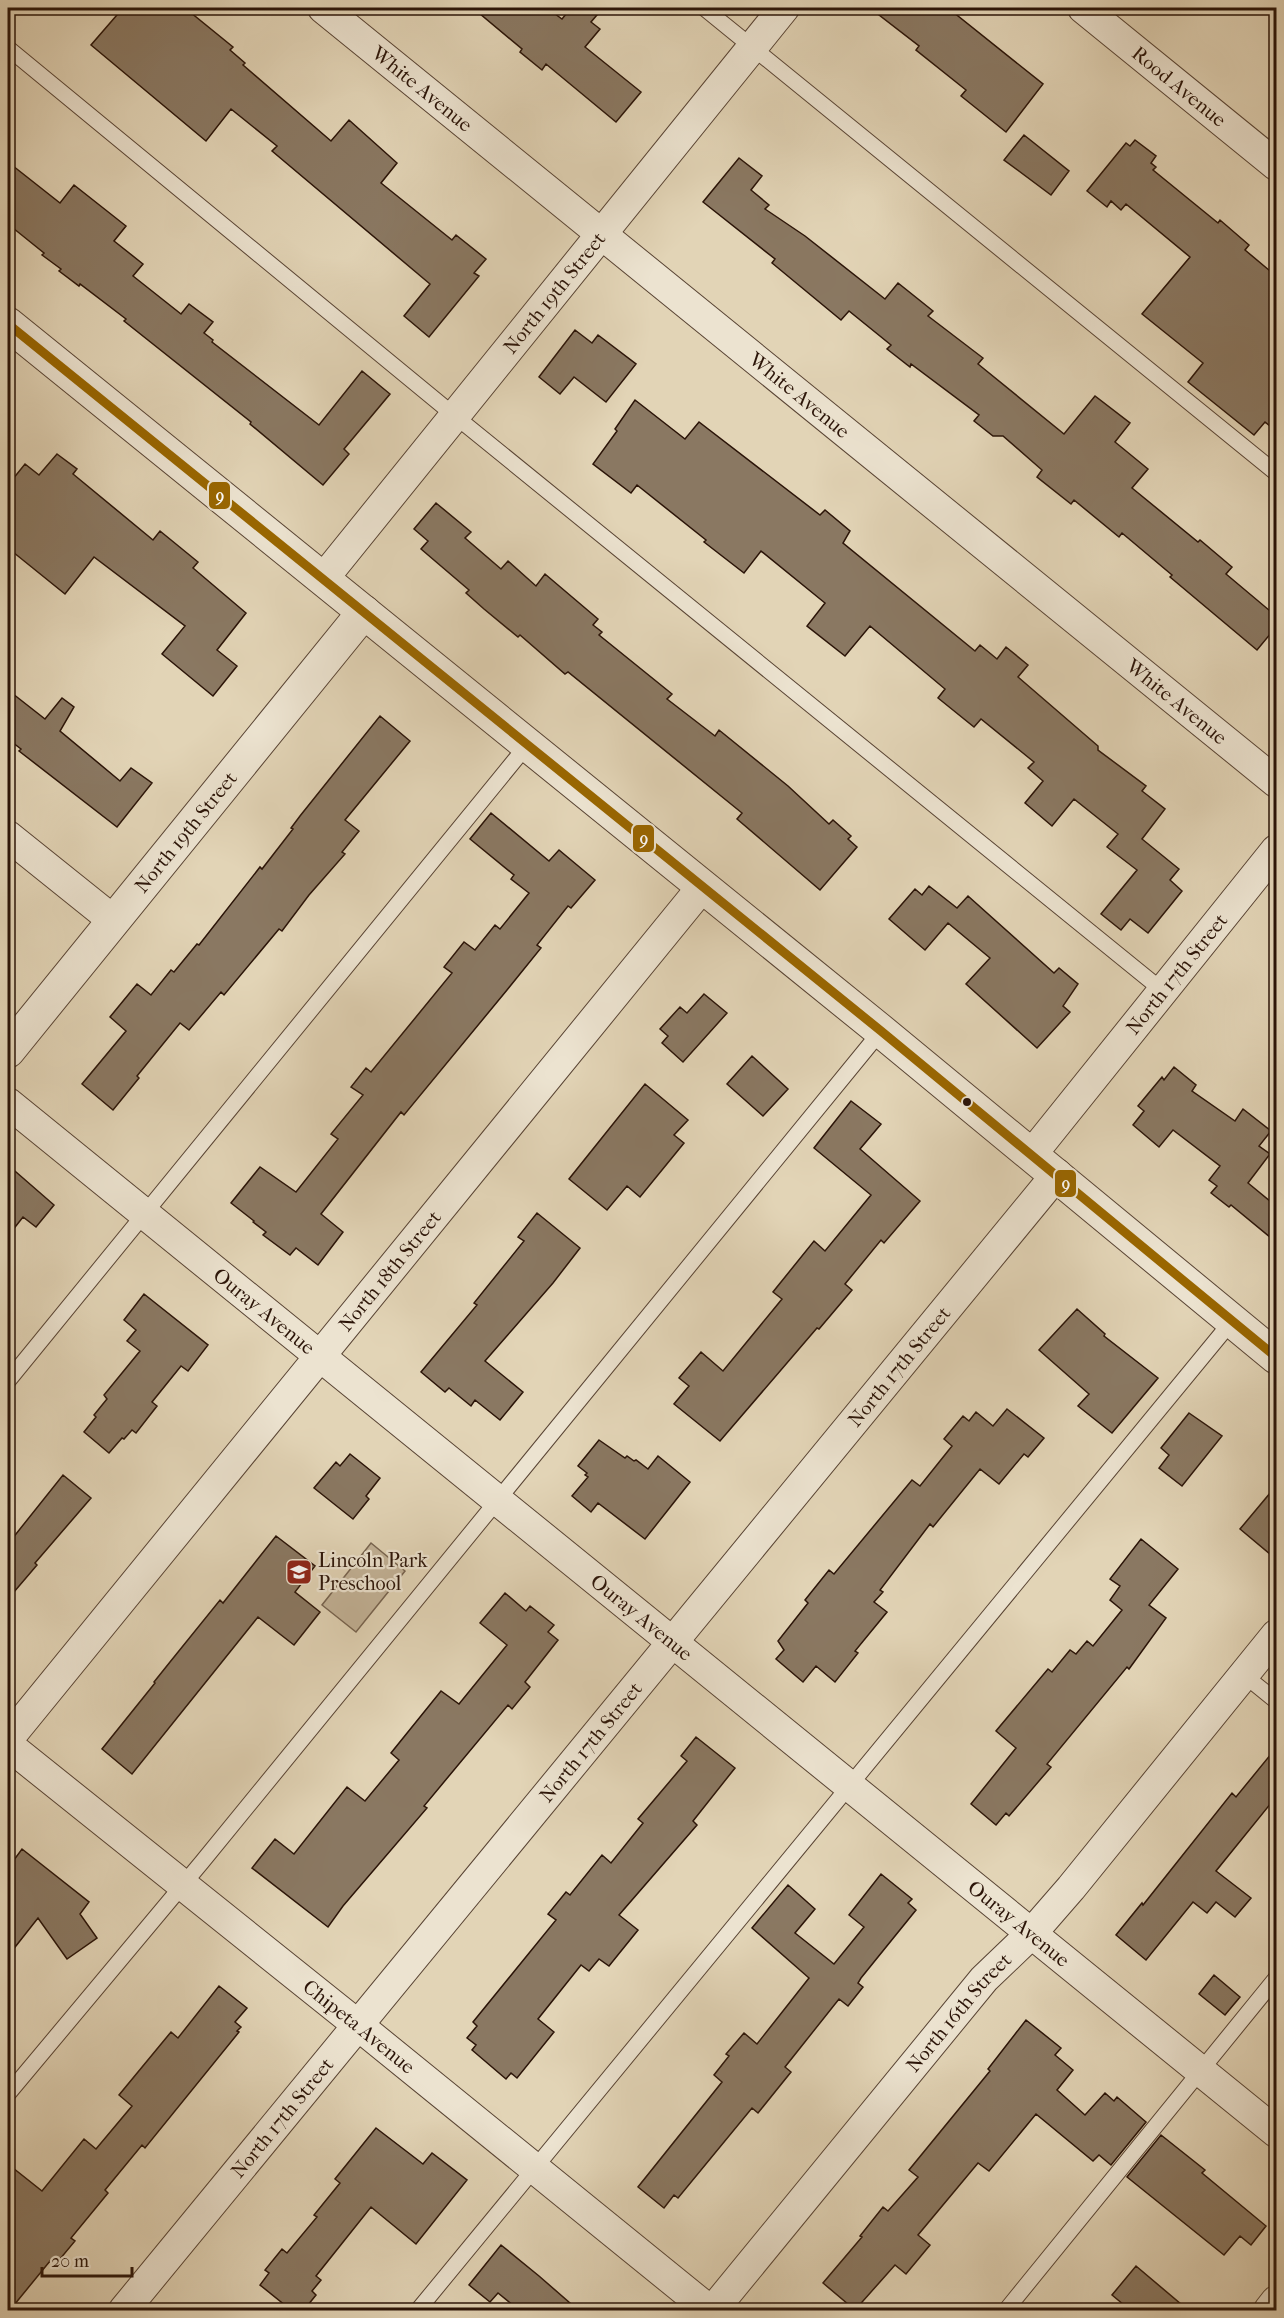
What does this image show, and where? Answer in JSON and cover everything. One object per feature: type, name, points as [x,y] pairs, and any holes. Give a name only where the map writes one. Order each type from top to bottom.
[{"type":"street","name":"White Avenue","points":[[323,8],[1276,782]]},
{"type":"street","name":"North 19th Street","points":[[323,579],[784,8]]},
{"type":"street","name":"Rood Avenue","points":[[1083,8],[1276,165]]},
{"type":"street","points":[[8,324],[1057,1174],[1276,1357]]},
{"type":"street","name":"North 19th Street","points":[[8,1048],[364,612]]},
{"type":"street","points":[[8,836],[114,921]]},
{"type":"street","name":"North 17th Street","points":[[1032,1154],[1276,850]]},
{"type":"street","name":"North 18th Street","points":[[8,1739],[703,886]]},
{"type":"street","name":"Ouray Avenue","points":[[8,1103],[1276,2132]]},
{"type":"street","name":"North 17th Street","points":[[124,2310],[1057,1174]]},
{"type":"street","name":"North 16th Street","points":[[711,2310],[984,1979],[1031,1934],[1071,1888],[1276,1635]]},
{"type":"street","name":"Chipeta Avenue","points":[[8,1745],[711,2310]]},
{"type":"street","points":[[1269,2310],[1276,2301]]},
{"type":"lane","points":[[704,8],[1276,473]]},
{"type":"lane","points":[[8,48],[454,416],[1162,991]]},
{"type":"lane","points":[[8,1381],[528,744]]},
{"type":"lane","points":[[8,2094],[182,1885],[881,1031]]},
{"type":"lane","points":[[418,2310],[1232,1321]]},
{"type":"lane","points":[[1244,1675],[1276,1701]]},
{"type":"lane","points":[[1006,2310],[1276,1978]]},
{"type":"shaded area","points":[[371,1543],[405,1571],[356,1632],[322,1605]]},
{"type":"building","points":[[123,8],[185,8],[233,47],[230,50],[245,63],[243,65],[331,141],[349,120],[397,163],[381,183],[452,240],[456,235],[486,259],[474,273],[479,276],[429,337],[404,316],[430,284],[272,151],[277,146],[231,109],[206,141],[91,45]]},
{"type":"building","points":[[473,8],[547,8],[562,19],[571,8],[603,8],[591,22],[600,29],[585,47],[641,92],[616,122],[546,64],[542,70],[520,52],[522,49]]},
{"type":"building","points":[[870,8],[948,8],[1043,84],[1006,132],[961,96],[966,90],[916,50],[919,46]]},
{"type":"building","points":[[1024,135],[1069,171],[1051,195],[1004,160]]},
{"type":"building","points":[[1135,140],[1156,156],[1151,163],[1156,167],[1153,170],[1218,223],[1220,220],[1249,245],[1245,250],[1276,276],[1276,431],[1265,422],[1254,435],[1188,382],[1203,363],[1142,314],[1190,257],[1126,204],[1121,210],[1111,201],[1107,207],[1087,191],[1126,143],[1130,146]]},
{"type":"building","points":[[739,158],[762,176],[751,190],[769,205],[765,209],[805,236],[885,299],[898,283],[933,311],[928,316],[983,358],[978,364],[1064,434],[1095,396],[1130,423],[1115,442],[1148,469],[1132,488],[1232,567],[1226,574],[1276,616],[1276,627],[1257,650],[1170,577],[1172,575],[1122,533],[1119,537],[1074,500],[1071,504],[1037,477],[1042,470],[1003,436],[993,436],[974,421],[979,415],[911,364],[910,367],[887,349],[891,345],[849,311],[841,320],[772,263],[775,259],[703,202]]},
{"type":"building","points":[[8,162],[60,203],[74,185],[126,226],[114,241],[143,264],[133,276],[181,314],[189,304],[213,322],[204,333],[213,340],[212,342],[319,425],[362,371],[390,394],[344,449],[349,454],[323,485],[250,424],[251,422],[124,321],[126,319],[59,271],[61,269],[42,255],[44,253],[8,224]]},
{"type":"building","points":[[575,330],[592,343],[598,335],[636,364],[606,402],[574,377],[560,394],[539,377]]},
{"type":"building","points":[[635,400],[685,439],[699,422],[820,515],[825,510],[850,531],[843,543],[975,651],[980,645],[997,659],[1006,647],[1028,665],[1018,677],[1098,746],[1098,750],[1146,786],[1142,791],[1165,809],[1142,839],[1179,869],[1170,880],[1182,891],[1148,933],[1130,919],[1121,930],[1101,914],[1137,870],[1107,847],[1118,834],[1074,799],[1052,826],[1025,803],[1043,781],[1028,768],[1034,762],[981,719],[974,727],[938,698],[945,689],[870,626],[845,656],[807,626],[825,603],[761,551],[744,573],[637,485],[631,493],[593,464],[617,431],[615,429]]},
{"type":"building","points":[[57,454],[77,469],[73,474],[153,540],[160,531],[198,562],[193,568],[246,613],[217,650],[237,666],[213,696],[162,654],[185,626],[94,557],[65,594],[8,548],[8,485],[25,464],[39,475]]},
{"type":"building","points":[[436,503],[471,532],[465,538],[501,569],[508,561],[536,586],[545,574],[598,619],[593,625],[602,632],[599,635],[672,694],[667,699],[715,736],[719,730],[788,786],[829,824],[833,820],[851,836],[848,839],[857,847],[820,890],[737,819],[742,813],[568,672],[565,674],[520,635],[518,637],[466,593],[469,590],[421,549],[428,541],[414,529]]},
{"type":"building","points":[[8,690],[45,719],[62,698],[74,707],[60,731],[120,781],[131,768],[152,783],[117,827],[19,751],[21,749],[8,739]]},
{"type":"building","points":[[380,716],[410,741],[345,820],[359,831],[342,852],[345,854],[309,895],[282,931],[279,929],[224,995],[221,992],[189,1030],[180,1023],[113,1110],[82,1084],[126,1031],[110,1017],[137,984],[151,995],[171,970],[174,972],[197,944],[199,945],[260,867],[262,869],[293,829],[291,828],[300,816]]},
{"type":"building","points":[[491,813],[549,861],[559,850],[595,880],[571,908],[568,906],[537,945],[541,948],[404,1115],[401,1112],[321,1214],[343,1232],[318,1265],[296,1248],[290,1255],[263,1235],[266,1232],[231,1203],[260,1167],[296,1192],[338,1139],[331,1134],[363,1095],[351,1087],[366,1068],[371,1072],[452,973],[444,967],[464,942],[475,950],[495,925],[500,929],[529,893],[511,879],[514,875],[470,839]]},
{"type":"building","points":[[929,886],[957,908],[968,896],[1054,973],[1059,968],[1078,984],[1063,1006],[1070,1012],[1037,1048],[966,984],[990,958],[948,923],[925,950],[889,919],[915,889],[922,895]]},
{"type":"building","points":[[704,994],[727,1013],[683,1062],[662,1043],[668,1036],[660,1029],[680,1007],[687,1013]]},
{"type":"building","points":[[752,1056],[788,1089],[763,1116],[727,1084]]},
{"type":"building","points":[[1174,1067],[1196,1085],[1192,1091],[1235,1121],[1243,1109],[1271,1131],[1259,1146],[1270,1154],[1248,1183],[1276,1206],[1276,1242],[1231,1205],[1229,1207],[1211,1193],[1217,1186],[1209,1180],[1220,1166],[1173,1130],[1159,1147],[1133,1125],[1144,1111],[1138,1106],[1162,1077],[1164,1080]]},
{"type":"building","points":[[645,1084],[688,1120],[674,1135],[684,1143],[640,1197],[627,1186],[607,1210],[569,1179]]},
{"type":"building","points":[[851,1101],[881,1124],[860,1149],[920,1201],[884,1243],[881,1240],[845,1284],[852,1290],[720,1441],[674,1404],[689,1386],[679,1378],[701,1352],[723,1371],[782,1299],[773,1292],[814,1241],[825,1251],[871,1195],[814,1148]]},
{"type":"building","points":[[8,1165],[54,1205],[36,1227],[23,1217],[8,1236]]},
{"type":"building","points":[[537,1213],[580,1248],[553,1283],[485,1361],[523,1392],[500,1420],[475,1400],[471,1406],[449,1388],[445,1392],[421,1372],[477,1305],[474,1303],[524,1241],[518,1237]]},
{"type":"building","points":[[144,1294],[208,1345],[188,1371],[181,1366],[152,1402],[157,1406],[136,1433],[132,1430],[109,1453],[84,1432],[107,1399],[104,1395],[140,1351],[127,1341],[136,1330],[124,1320]]},
{"type":"building","points":[[1077,1309],[1105,1334],[1104,1336],[1158,1378],[1112,1433],[1078,1406],[1089,1394],[1039,1350]]},
{"type":"building","points":[[1007,1409],[1044,1438],[1028,1457],[1024,1454],[999,1484],[980,1469],[933,1527],[930,1524],[880,1590],[883,1592],[874,1602],[887,1612],[855,1651],[858,1653],[835,1682],[816,1666],[803,1682],[776,1659],[784,1650],[778,1641],[808,1603],[805,1600],[829,1570],[834,1574],[912,1480],[920,1486],[952,1446],[944,1439],[963,1416],[969,1421],[976,1412],[993,1426]]},
{"type":"building","points":[[1189,1413],[1222,1436],[1182,1486],[1159,1468],[1169,1455],[1161,1448]]},
{"type":"building","points":[[599,1440],[625,1458],[627,1456],[636,1460],[648,1469],[658,1456],[690,1482],[645,1539],[598,1503],[591,1512],[572,1496],[588,1477],[585,1475],[587,1473],[578,1466]]},
{"type":"building","points":[[350,1454],[380,1478],[366,1496],[369,1499],[353,1519],[314,1488],[336,1462],[340,1466]]},
{"type":"building","points":[[63,1475],[91,1498],[35,1563],[37,1565],[8,1599],[8,1544]]},
{"type":"building","points":[[1276,1486],[1276,1559],[1240,1529]]},
{"type":"building","points":[[276,1536],[315,1566],[295,1592],[320,1612],[294,1645],[258,1617],[132,1774],[102,1749],[220,1600],[223,1603]]},
{"type":"building","points":[[1141,1539],[1178,1569],[1149,1605],[1166,1618],[1129,1669],[1127,1667],[1047,1764],[1051,1767],[1009,1816],[1006,1813],[996,1825],[971,1804],[1016,1748],[996,1731],[1048,1669],[1052,1672],[1070,1650],[1076,1654],[1087,1641],[1093,1646],[1122,1610],[1110,1600],[1120,1586],[1110,1579]]},
{"type":"building","points":[[505,1593],[526,1611],[530,1606],[554,1625],[548,1632],[558,1640],[525,1682],[530,1687],[512,1709],[508,1705],[424,1806],[427,1808],[343,1906],[328,1927],[252,1868],[275,1839],[294,1854],[347,1787],[365,1801],[399,1760],[391,1753],[441,1691],[459,1704],[507,1645],[480,1623]]},
{"type":"building","points":[[696,1737],[735,1768],[693,1821],[697,1825],[619,1915],[638,1930],[609,1966],[599,1959],[589,1971],[581,1965],[538,2019],[554,2032],[517,2078],[511,2073],[506,2079],[472,2050],[476,2045],[467,2038],[477,2026],[473,2022],[556,1920],[548,1914],[566,1892],[570,1895],[602,1855],[611,1863],[643,1823],[638,1819],[687,1761],[681,1756]]},
{"type":"building","points":[[1276,1748],[1276,1797],[1216,1871],[1251,1898],[1235,1917],[1216,1902],[1207,1913],[1193,1902],[1146,1960],[1116,1935],[1142,1903],[1143,1905],[1232,1793],[1236,1797]]},
{"type":"building","points":[[22,1849],[89,1902],[80,1914],[97,1938],[67,1959],[38,1918],[8,1956],[8,1868]]},
{"type":"building","points":[[881,1874],[912,1899],[908,1903],[916,1910],[861,1978],[858,1983],[863,1987],[848,2006],[839,1999],[785,2067],[791,2072],[758,2113],[752,2108],[678,2198],[674,2195],[664,2208],[638,2187],[722,2082],[714,2075],[729,2056],[726,2054],[744,2033],[757,2044],[809,1978],[752,1928],[788,1885],[815,1909],[795,1933],[834,1964],[864,1927],[849,1915]]},
{"type":"building","points":[[1214,1975],[1240,1997],[1225,2015],[1199,1994]]},
{"type":"building","points":[[219,1986],[247,2008],[235,2022],[241,2027],[237,2031],[239,2032],[145,2148],[142,2145],[105,2190],[108,2193],[71,2238],[75,2241],[55,2265],[50,2261],[8,2310],[8,2164],[42,2191],[84,2139],[96,2149],[132,2106],[119,2095],[171,2032],[178,2038]]},
{"type":"building","points":[[1026,2020],[1061,2048],[1055,2055],[1073,2070],[1057,2090],[1085,2115],[1105,2093],[1114,2101],[1117,2097],[1146,2122],[1111,2165],[1099,2155],[1093,2161],[1036,2114],[989,2171],[978,2163],[918,2235],[930,2245],[906,2274],[895,2265],[855,2310],[823,2283],[862,2237],[860,2236],[883,2207],[888,2211],[918,2177],[909,2170],[990,2071],[988,2069]]},
{"type":"building","points":[[376,2128],[423,2164],[432,2153],[467,2180],[416,2244],[371,2207],[316,2276],[321,2280],[312,2291],[316,2295],[304,2310],[291,2310],[260,2285],[269,2273],[265,2270],[282,2249],[287,2253],[317,2217],[314,2215],[340,2183],[335,2179]]},
{"type":"building","points":[[1161,2135],[1205,2170],[1202,2173],[1266,2226],[1251,2245],[1240,2236],[1224,2255],[1127,2177]]},
{"type":"building","points":[[501,2245],[578,2310],[519,2310],[498,2293],[490,2302],[469,2285]]},
{"type":"building","points":[[1136,2266],[1188,2310],[1130,2310],[1112,2295]]},
{"type":"transit line","name":"9","points":[[8,324],[881,1031],[1276,1357]]},
{"type":"place","name":"Lincoln Park Preschool","points":[[299,1572]]}]
